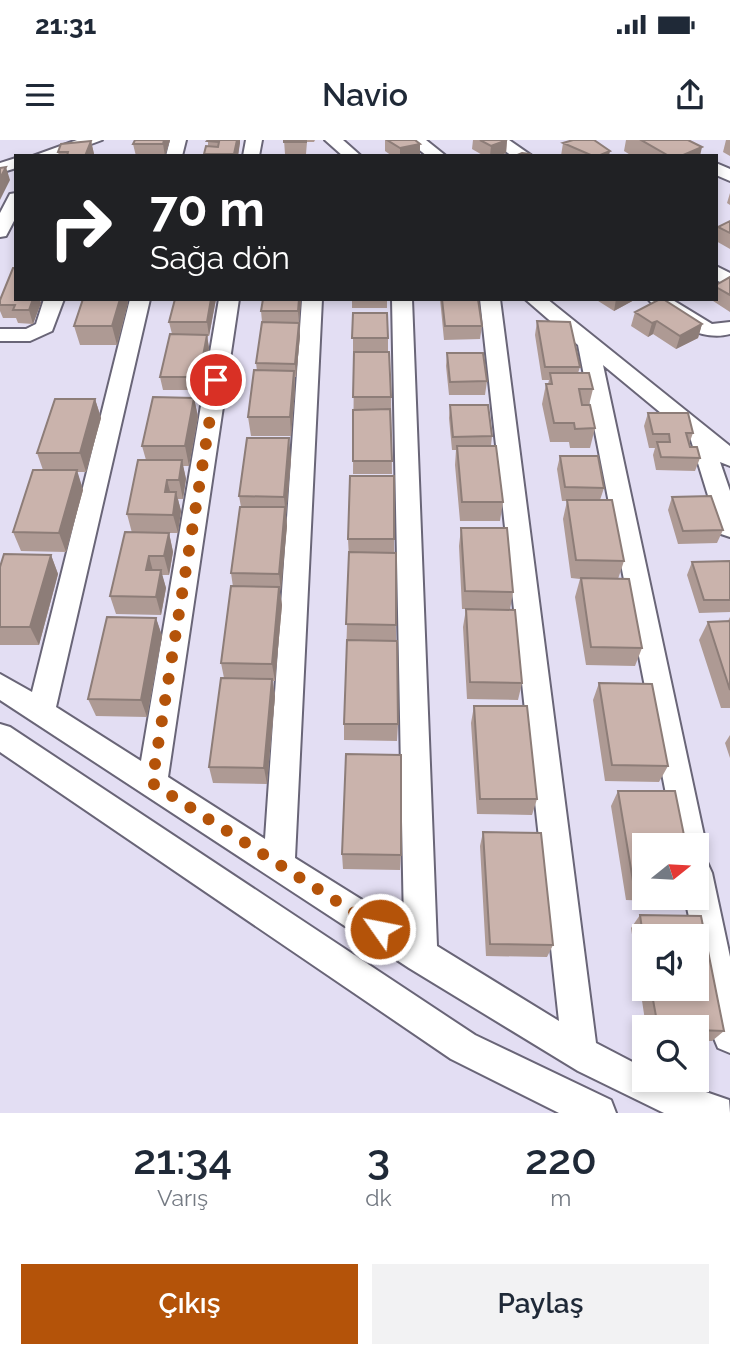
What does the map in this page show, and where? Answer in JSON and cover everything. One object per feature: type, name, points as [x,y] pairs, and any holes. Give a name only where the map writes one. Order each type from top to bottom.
[{"type":"street","points":[[48,154],[94,140]]},
{"type":"street","points":[[415,140],[435,154]]},
{"type":"street","points":[[498,140],[521,154]]},
{"type":"street","points":[[333,146],[349,154]]},
{"type":"street","points":[[0,232],[14,202]]},
{"type":"street","points":[[0,335],[30,335],[44,327],[53,301]]},
{"type":"street","points":[[41,712],[140,301]]},
{"type":"street","points":[[152,783],[229,301]]},
{"type":"street","points":[[279,864],[312,301]]},
{"type":"street","points":[[402,301],[421,956]]},
{"type":"street","points":[[490,301],[491,327],[580,1052]]},
{"type":"street","points":[[537,301],[730,458]]},
{"type":"street","points":[[661,301],[707,330],[720,332],[730,328]]},
{"type":"street","points":[[587,342],[689,833]]},
{"type":"street","points":[[700,434],[730,528]]},
{"type":"street","points":[[0,686],[421,956],[580,1052],[677,1103],[716,1113]]},
{"type":"street","points":[[0,736],[463,1047],[598,1113]]},
{"type":"street","points":[[704,910],[730,1036]]},
{"type":"building","points":[[135,140],[164,140],[163,144],[133,144]]},
{"type":"building","points":[[208,140],[237,140],[234,154],[204,154],[206,146],[218,147],[219,142]]},
{"type":"building","points":[[306,140],[306,142],[284,142]]},
{"type":"building","points":[[387,140],[415,140],[420,144],[400,148]]},
{"type":"building","points":[[480,140],[507,140],[491,146]]},
{"type":"building","points":[[594,140],[610,151],[588,154],[563,143]]},
{"type":"building","points":[[641,140],[688,140],[702,147],[686,154],[666,154]]},
{"type":"building","points":[[91,141],[86,154],[58,152],[61,144]]},
{"type":"building","points":[[730,221],[730,233],[718,227]]},
{"type":"building","points":[[14,268],[14,301],[32,301],[29,310],[13,310],[15,305],[0,305]]},
{"type":"building","points":[[730,277],[730,295],[718,288],[718,284]]},
{"type":"building","points":[[82,301],[119,301],[112,326],[74,326]]},
{"type":"building","points":[[174,301],[211,301],[207,322],[169,322]]},
{"type":"building","points":[[263,301],[299,301],[298,311],[261,311]]},
{"type":"building","points":[[442,301],[478,301],[482,326],[445,326]]},
{"type":"building","points":[[656,301],[666,301],[702,324],[680,336],[657,321],[652,323],[635,312]]},
{"type":"building","points":[[353,313],[387,313],[388,338],[352,338]]},
{"type":"building","points":[[537,321],[570,322],[580,367],[545,367]]},
{"type":"building","points":[[262,322],[299,323],[295,364],[256,363]]},
{"type":"building","points":[[170,334],[207,335],[199,377],[160,377]]},
{"type":"building","points":[[354,352],[389,352],[391,397],[353,397]]},
{"type":"building","points":[[447,353],[483,353],[487,381],[450,382]]},
{"type":"building","points":[[254,370],[294,371],[290,417],[248,417]]},
{"type":"building","points":[[550,373],[589,373],[593,389],[579,389],[582,405],[590,405],[595,428],[575,429],[574,423],[554,423],[546,384],[552,384]]},
{"type":"building","points":[[153,397],[194,398],[185,446],[142,446]]},
{"type":"building","points":[[55,399],[95,399],[80,453],[37,453]]},
{"type":"building","points":[[450,405],[488,405],[492,436],[453,437]]},
{"type":"building","points":[[390,409],[392,461],[353,461],[353,410]]},
{"type":"building","points":[[648,413],[688,413],[693,433],[686,433],[690,447],[697,447],[700,458],[661,457],[657,442],[670,442],[669,434],[653,434]]},
{"type":"building","points":[[247,438],[289,438],[284,497],[239,496]]},
{"type":"building","points":[[457,446],[496,446],[503,502],[462,502]]},
{"type":"building","points":[[560,456],[598,456],[604,488],[565,487]]},
{"type":"building","points":[[138,460],[182,460],[179,480],[167,480],[165,492],[176,492],[173,515],[127,514]]},
{"type":"building","points":[[33,470],[77,470],[59,533],[13,532]]},
{"type":"building","points":[[350,476],[394,476],[394,539],[348,539]]},
{"type":"building","points":[[711,496],[723,530],[683,531],[672,497]]},
{"type":"building","points":[[567,500],[612,500],[624,561],[576,560]]},
{"type":"building","points":[[240,507],[285,507],[279,574],[231,573]]},
{"type":"building","points":[[461,528],[507,528],[513,592],[465,591]]},
{"type":"building","points":[[125,532],[169,533],[164,556],[149,556],[146,570],[161,570],[156,597],[110,596]]},
{"type":"building","points":[[349,552],[396,553],[396,625],[346,624]]},
{"type":"building","points":[[4,554],[51,555],[30,627],[0,627],[0,567]]},
{"type":"building","points":[[730,561],[730,600],[704,600],[692,562]]},
{"type":"building","points":[[581,578],[629,579],[642,648],[591,647]]},
{"type":"building","points":[[231,586],[279,587],[272,664],[221,663]]},
{"type":"building","points":[[466,609],[515,610],[522,683],[470,682]]},
{"type":"building","points":[[107,617],[156,618],[141,700],[88,699]]},
{"type":"building","points":[[730,621],[730,690],[708,622]]},
{"type":"building","points":[[347,640],[397,641],[398,724],[344,724]]},
{"type":"building","points":[[221,678],[272,679],[264,768],[209,767]]},
{"type":"building","points":[[599,683],[652,684],[668,766],[612,765]]},
{"type":"building","points":[[474,706],[527,706],[537,799],[480,799]]},
{"type":"building","points":[[346,754],[401,755],[401,855],[342,854]]},
{"type":"building","points":[[618,791],[675,791],[684,833],[632,833],[632,875]]},
{"type":"building","points":[[483,832],[541,833],[553,945],[490,944]]},
{"type":"building","points":[[640,915],[701,916],[703,924],[641,924]]},
{"type":"building","points":[[709,956],[724,1031],[709,1030],[709,1015],[656,1015],[653,1001],[709,1001]]},
{"type":"route","points":[[216,380],[152,783],[380,929]]}]
